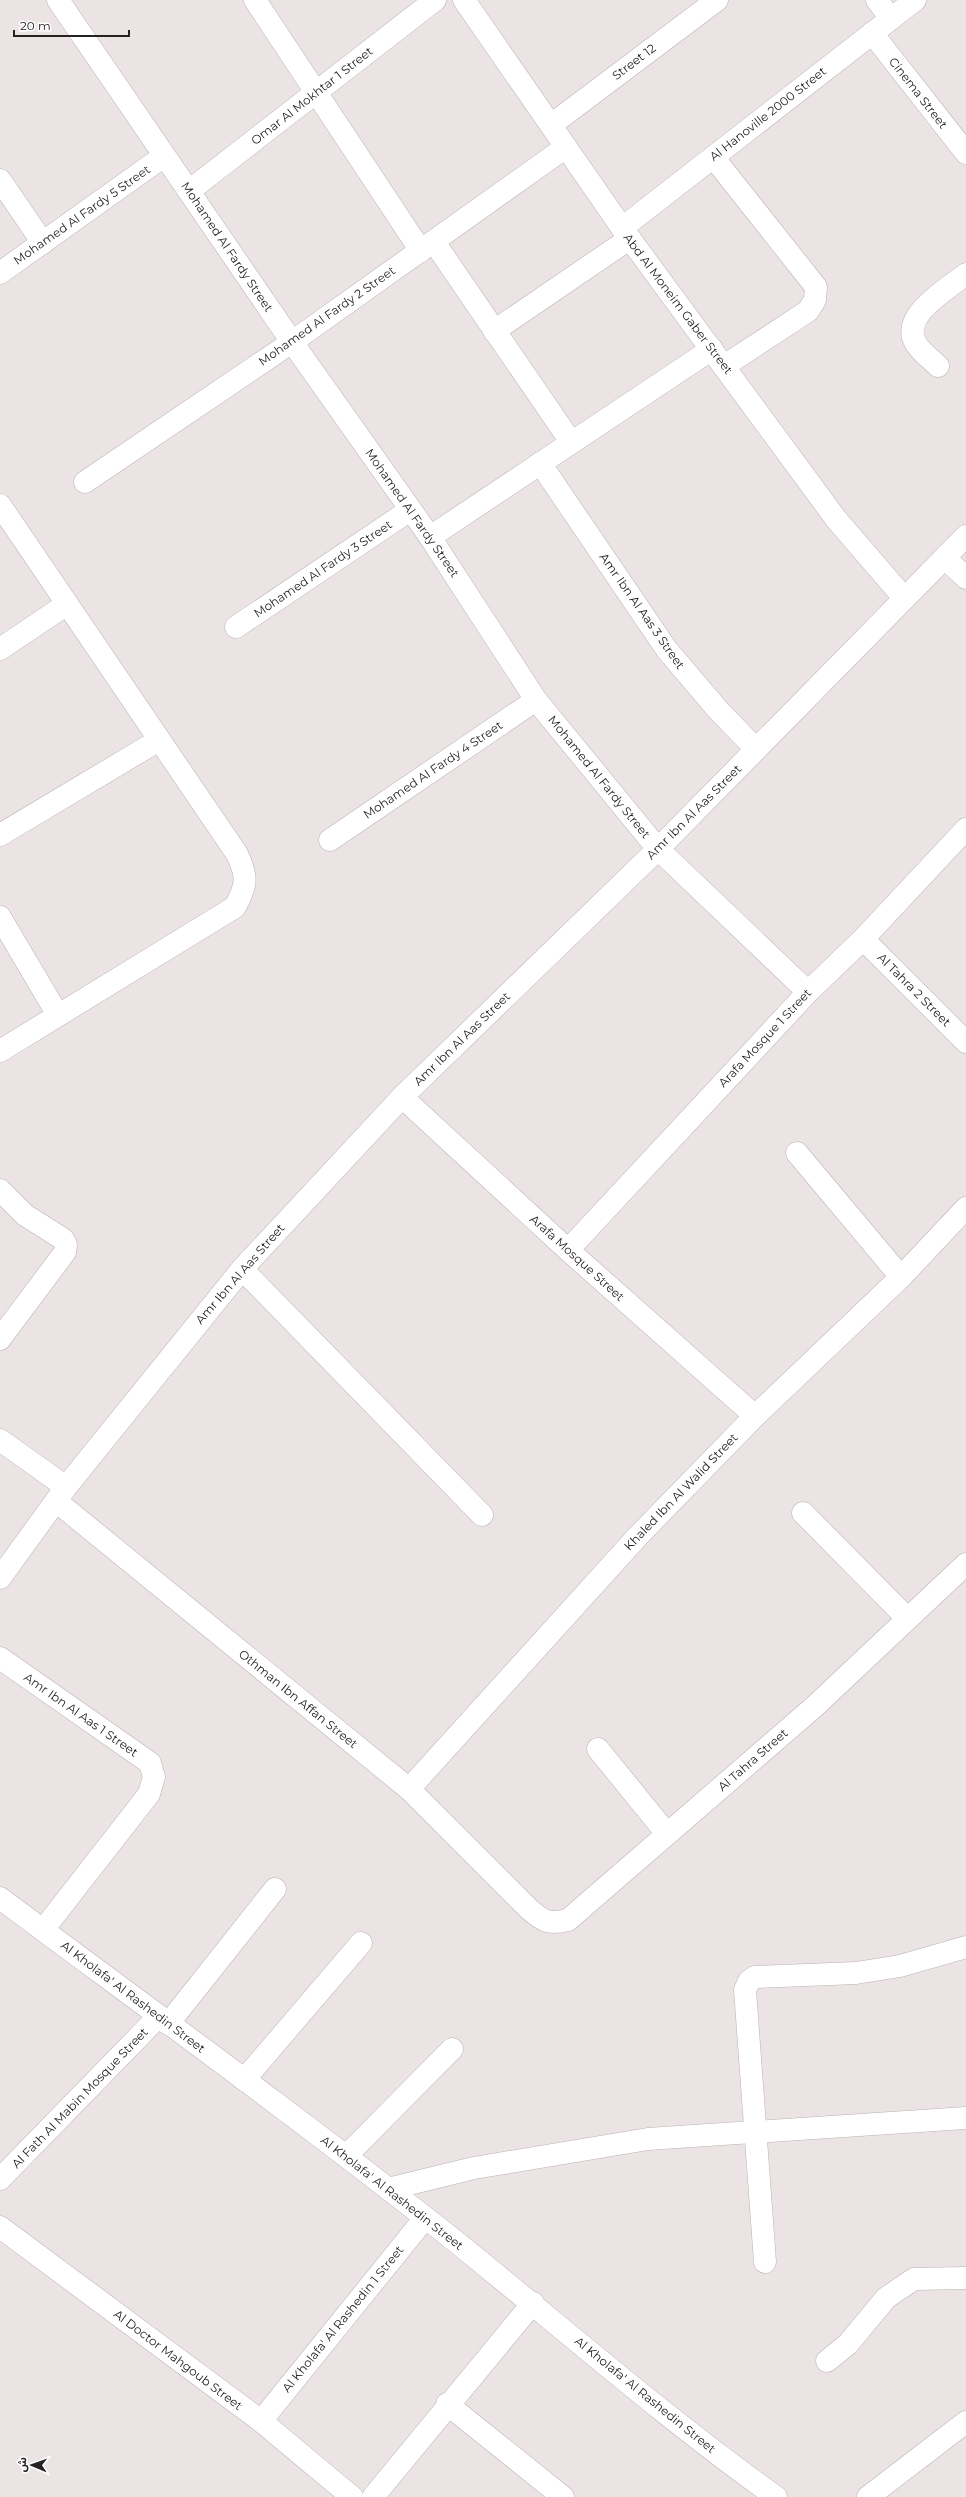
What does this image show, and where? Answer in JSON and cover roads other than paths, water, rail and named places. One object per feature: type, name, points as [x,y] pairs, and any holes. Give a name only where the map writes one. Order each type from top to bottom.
[{"type":"street","name":"Mohamed Al Fardy Street","points":[[58,0],[292,342],[430,537],[536,700],[658,849],[808,992]]},
{"type":"street","points":[[255,0],[316,92],[427,246],[494,331],[571,442]]},
{"type":"street","name":"Omar Al Mokhtar 1 Street","points":[[188,191],[435,0]]},
{"type":"street","name":"Street 12","points":[[551,125],[717,0]]},
{"type":"street","points":[[877,0],[891,19]]},
{"type":"street","name":"Al Hanoville 2000 Street","points":[[494,331],[626,234],[713,157],[915,0]]},
{"type":"street","name":"Abd Al Moneim Gaber Street","points":[[472,3],[551,125],[626,234],[836,519],[904,598]]},
{"type":"street","name":"Cinema Street","points":[[872,33],[966,153]]},
{"type":"street","name":"Mohamed Al Fardy 2 Street","points":[[85,482],[292,342],[566,147]]},
{"type":"street","name":"Mohamed Al Fardy 5 Street","points":[[0,273],[164,156]]},
{"type":"street","points":[[430,537],[571,442],[718,358],[808,311],[815,300],[816,287],[713,157]]},
{"type":"street","points":[[0,180],[43,243]]},
{"type":"street","points":[[938,366],[916,344],[912,334],[912,323],[918,313],[966,274]]},
{"type":"street","name":"Amr Ibn Al Aas 3 Street","points":[[540,463],[667,650],[719,711],[756,749]]},
{"type":"street","points":[[0,505],[237,854],[245,871],[244,890],[235,907],[0,1051]]},
{"type":"street","name":"Mohamed Al Fardy 3 Street","points":[[236,627],[410,510]]},
{"type":"street","name":"Amr Ibn Al Aas Street","points":[[0,1578],[61,1494],[242,1269],[402,1097],[658,849],[966,536]]},
{"type":"street","points":[[945,558],[966,578]]},
{"type":"street","points":[[0,649],[67,604]]},
{"type":"street","name":"Mohamed Al Fardy 4 Street","points":[[330,840],[536,700]]},
{"type":"street","points":[[0,835],[159,740]]},
{"type":"street","name":"Arafa Mosque 1 Street","points":[[568,1250],[808,992],[863,939],[966,829]]},
{"type":"street","points":[[0,917],[58,1015]]},
{"type":"street","name":"Al Tahra 2 Street","points":[[863,939],[966,1042]]},
{"type":"street","name":"Arafa Mosque Street","points":[[402,1097],[568,1250],[755,1416]]},
{"type":"street","points":[[797,1153],[901,1276]]},
{"type":"street","points":[[0,1190],[25,1215],[63,1239],[66,1245],[65,1252],[0,1339]]},
{"type":"street","name":"Khaled Ibn Al Walid Street","points":[[409,1789],[627,1548],[755,1416],[901,1276],[966,1208]]},
{"type":"street","points":[[242,1269],[482,1515]]},
{"type":"street","name":"Othman Ibn Affan Street","points":[[0,1440],[61,1494],[409,1789],[528,1909]]},
{"type":"street","points":[[803,1513],[907,1618]]},
{"type":"street","name":"Al Tahra Street","points":[[528,1909],[542,1920],[555,1924],[568,1920],[814,1707],[966,1564]]},
{"type":"street","name":"Amr Ibn Al Aas 1 Street","points":[[0,1658],[150,1763],[154,1777],[149,1794],[43,1930]]},
{"type":"street","points":[[598,1749],[667,1834]]},
{"type":"street","name":"Al Fath Al Mabin Mosque Street","points":[[0,2179],[164,2020],[275,1889]]},
{"type":"street","name":"Al Kholafa' Al Rashedin Street","points":[[0,1898],[346,2156],[533,2303],[726,2462],[776,2497]]},
{"type":"street","points":[[244,2080],[361,1943]]},
{"type":"street","points":[[765,2262],[745,1990],[749,1981],[755,1977],[856,1973],[900,1966],[966,1947]]},
{"type":"street","points":[[346,2156],[452,2050]]},
{"type":"street","points":[[388,2189],[474,2168],[561,2152],[648,2139],[966,2118]]},
{"type":"street","name":"Al Kholafa' Al Rashedin 1 Street","points":[[261,2421],[425,2218]]},
{"type":"street","name":"Al Doctor Mahgoub Street","points":[[0,2227],[261,2421],[352,2497]]},
{"type":"street","points":[[827,2361],[848,2344],[886,2298],[914,2279],[966,2278]]},
{"type":"street","points":[[373,2497],[448,2404],[533,2303]]},
{"type":"street","points":[[448,2404],[563,2497]]},
{"type":"street","points":[[868,2497],[966,2422]]}]
